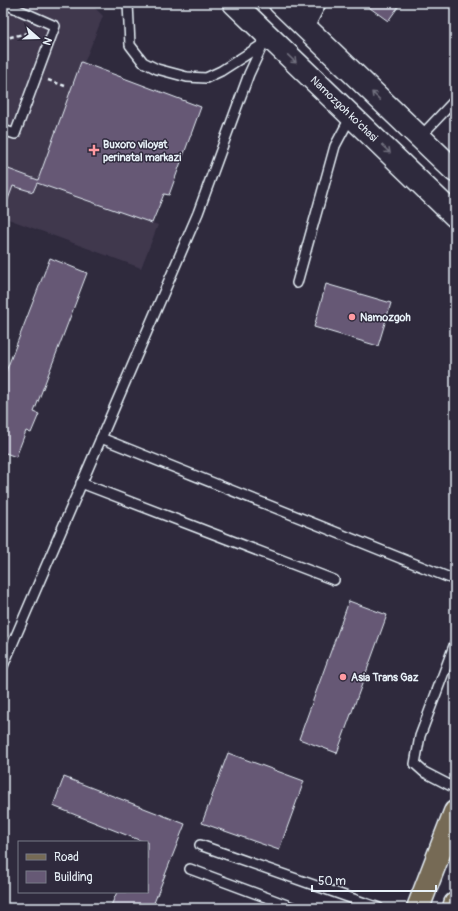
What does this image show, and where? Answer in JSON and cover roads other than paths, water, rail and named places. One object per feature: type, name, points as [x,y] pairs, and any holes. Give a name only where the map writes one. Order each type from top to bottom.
[{"type":"main road","name":"Namozgoh ko'chasi","points":[[234,3],[266,40],[351,116],[455,216]]},
{"type":"main road","points":[[280,3],[455,171]]},
{"type":"main road","points":[[418,908],[455,812]]},
{"type":"main road","points":[[454,908],[455,904]]},
{"type":"street","points":[[305,27],[317,3]]},
{"type":"lane","points":[[3,3],[55,26],[15,134],[3,130]]},
{"type":"lane","points":[[128,3],[130,45],[143,62],[164,71],[187,77],[206,78],[221,71],[266,40]]},
{"type":"lane","points":[[3,666],[198,213],[249,74],[266,40]]},
{"type":"lane","points":[[420,137],[455,100]]},
{"type":"lane","points":[[297,283],[336,146],[351,116]]},
{"type":"lane","points":[[100,438],[455,580]]},
{"type":"lane","points":[[81,483],[334,580]]},
{"type":"lane","points":[[455,643],[420,736],[415,764],[424,772],[455,788]]},
{"type":"lane","points":[[200,845],[379,908]]},
{"type":"lane","points":[[190,870],[295,908]]},
{"type":"place","name":"Buxoro viloyat perinatal markazi","points":[[94,150]]},
{"type":"place","name":"Namozgoh","points":[[352,317]]},
{"type":"place","name":"Asia Trans Gaz","points":[[343,677]]}]
